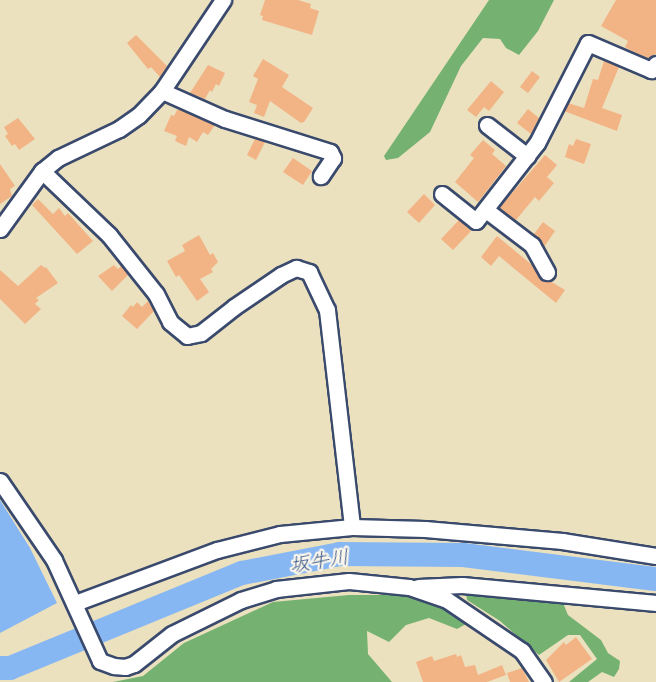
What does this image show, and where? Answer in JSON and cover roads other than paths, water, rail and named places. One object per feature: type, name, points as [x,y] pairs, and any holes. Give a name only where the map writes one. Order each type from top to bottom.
[{"type":"street","points":[[0,229],[42,171],[58,158],[119,129],[139,115],[162,91],[223,0]]},
{"type":"street","points":[[442,194],[476,221],[542,134],[588,43],[651,70],[656,64]]},
{"type":"street","points":[[162,91],[225,119],[330,152],[333,158],[321,176]]},
{"type":"street","points":[[487,125],[527,156]]},
{"type":"street","points":[[42,171],[109,235],[156,294],[170,322],[187,336],[201,333],[281,275],[296,268],[309,272],[327,310],[352,527]]},
{"type":"street","points":[[486,210],[532,245],[547,272]]},
{"type":"street","points":[[0,481],[54,560],[100,661],[125,667],[144,658],[172,633],[242,600],[276,590],[349,581],[409,587],[462,585],[656,603]]},
{"type":"street","points":[[75,603],[217,550],[280,534],[352,527],[425,529],[562,541],[656,556]]},
{"type":"street","points":[[409,587],[447,600],[522,651],[544,682]]},
{"type":"water","points":[[0,500],[30,548],[57,603],[0,633]]},
{"type":"waterway","name":"坂牛川","points":[[0,668],[10,668],[242,573],[340,554],[463,555],[656,579]]}]
